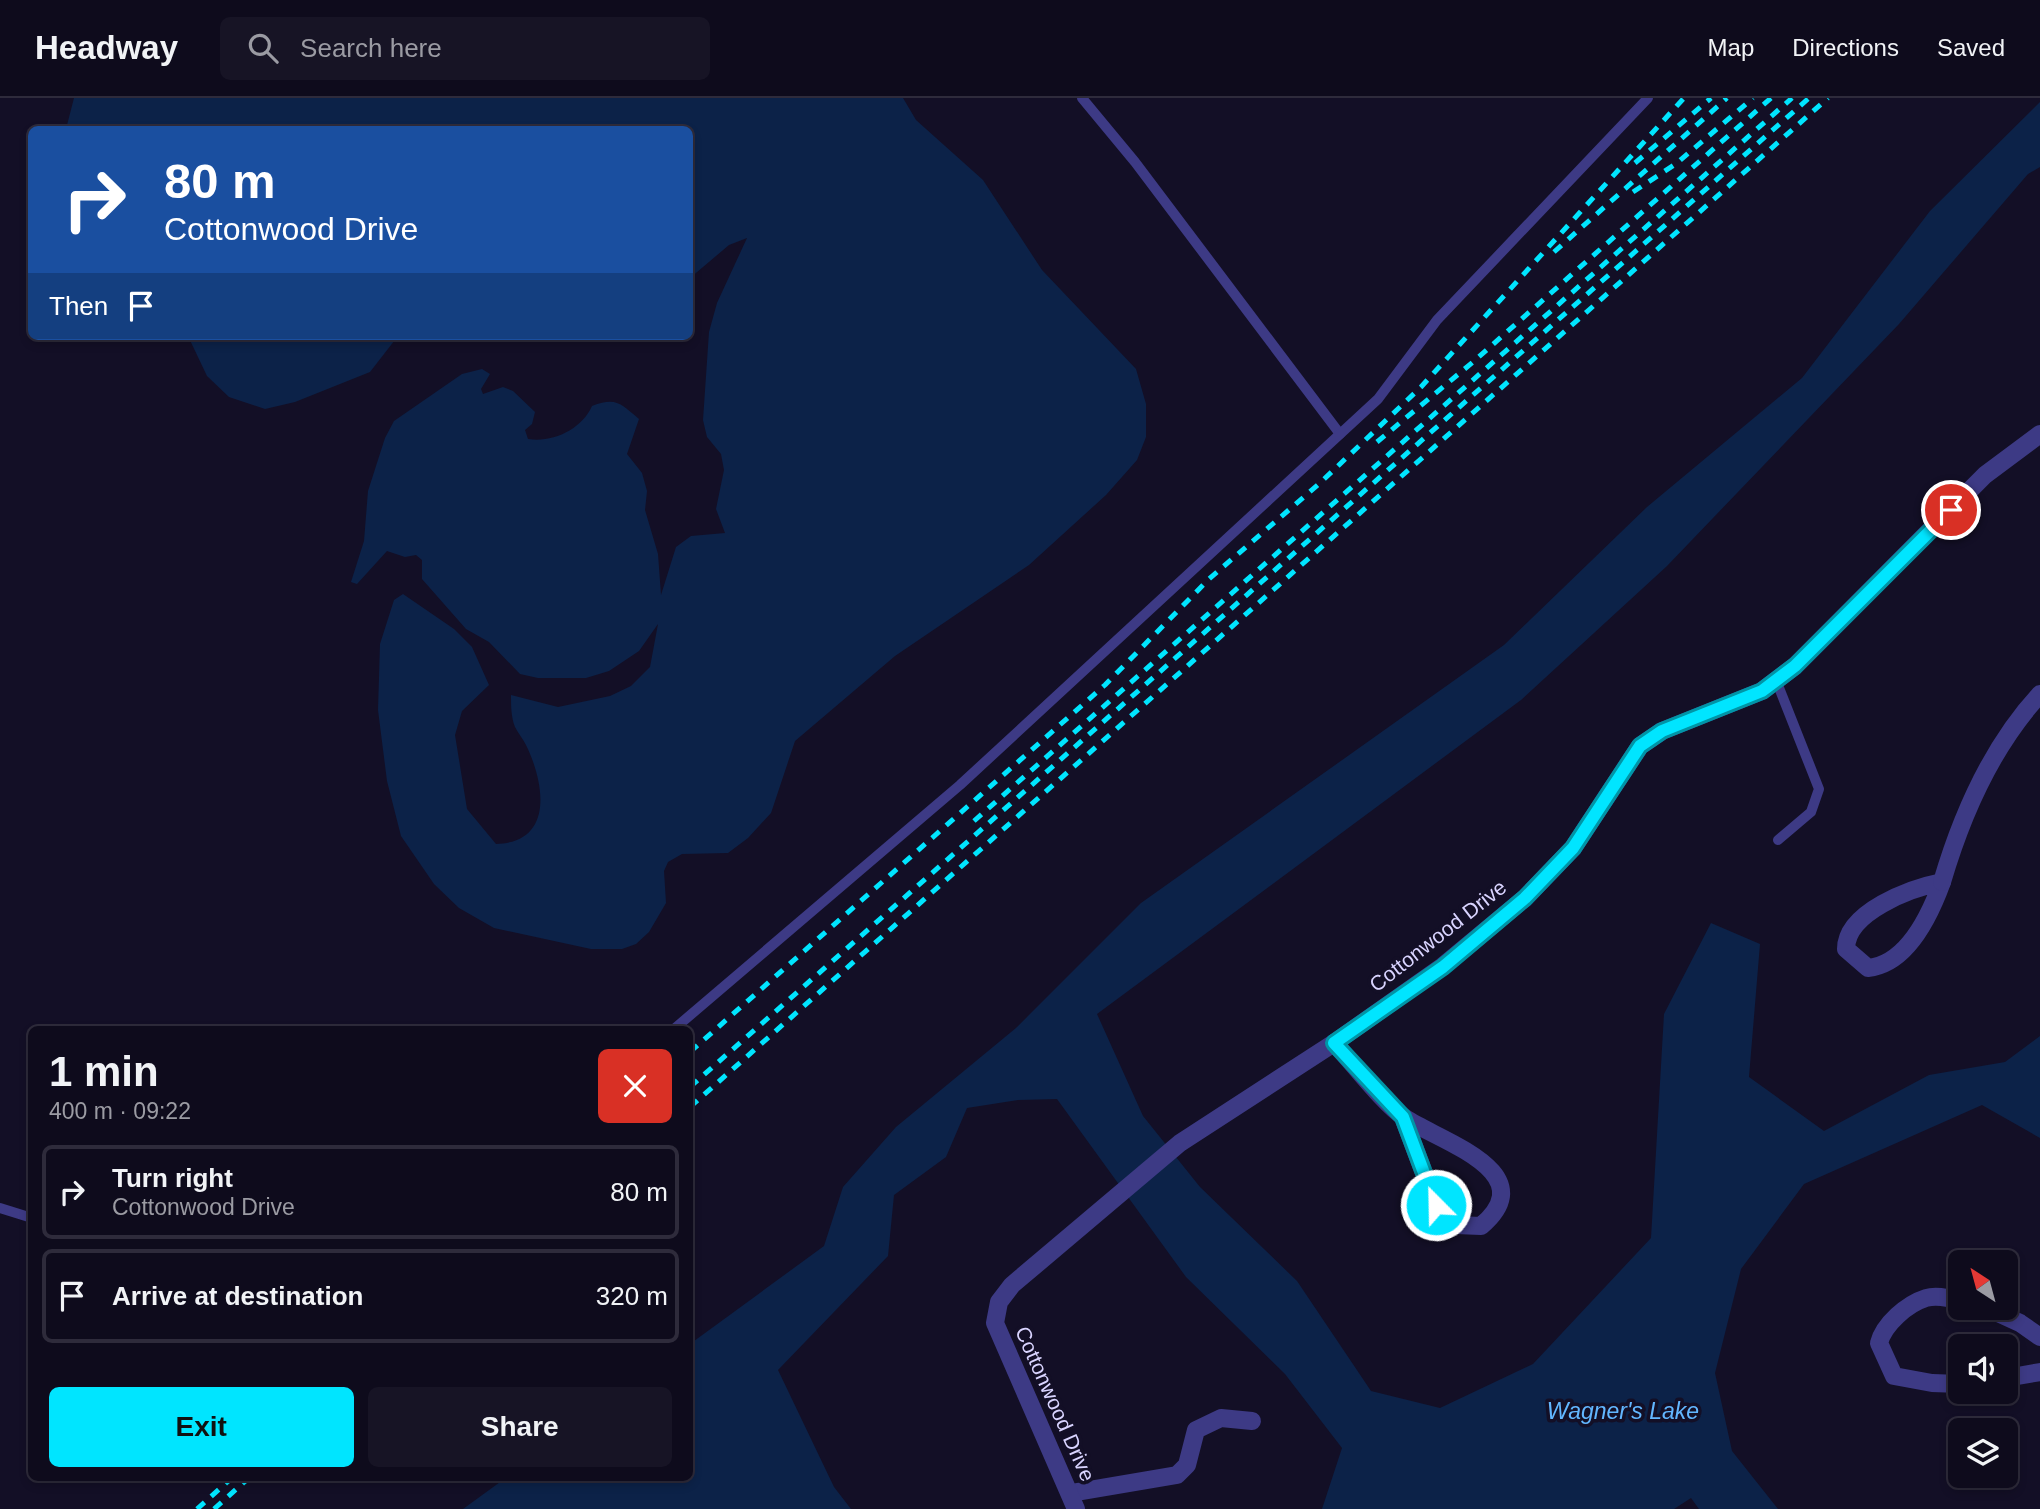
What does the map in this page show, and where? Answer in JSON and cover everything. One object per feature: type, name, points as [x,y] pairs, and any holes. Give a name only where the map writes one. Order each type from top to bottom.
[{"type":"street","name":"Cottonwood Drive","points":[[1074,1501],[995,1323],[999,1302],[1012,1285],[1180,1143],[1334,1043],[1443,967],[1525,898],[1573,848],[1640,746],[1662,731],[1728,707],[1762,691],[1827,636],[1985,475],[2040,434]]},
{"type":"street","points":[[1942,882],[1897,894],[1853,929],[1846,939],[1846,949],[1868,968],[1880,967],[1902,950],[1930,915],[1942,882],[1953,844],[1981,779],[2020,716],[2040,694]]},
{"type":"street","points":[[1334,1043],[1403,1117],[1481,1160],[1499,1179],[1498,1207],[1495,1214],[1481,1226],[1456,1224],[1436,1205],[1403,1117]]},
{"type":"street","points":[[1948,1300],[1928,1297],[1917,1303],[1883,1328],[1879,1343],[1894,1376],[1932,1384],[1948,1384]]},
{"type":"street","points":[[2013,1320],[2040,1337]]},
{"type":"street","points":[[2018,1376],[2040,1372]]},
{"type":"street","points":[[1074,1501],[1177,1475],[1187,1465],[1196,1430],[1204,1424],[1221,1418],[1252,1421]]},
{"type":"lane","points":[[1082,98],[1135,162],[1340,434]]},
{"type":"lane","points":[[678,1026],[960,785],[1378,399],[1437,320],[1648,98]]},
{"type":"lane","points":[[1776,680],[1819,789],[1811,812],[1779,840]]},
{"type":"lane","points":[[0,1208],[28,1217]]},
{"type":"water","points":[[74,98],[903,98],[916,120],[983,180],[1042,270],[1136,369],[1146,404],[1146,437],[1137,460],[1106,495],[1029,565],[895,656],[795,741],[771,813],[748,838],[728,853],[682,854],[668,862],[664,871],[666,903],[649,932],[636,944],[622,949],[591,949],[494,928],[459,908],[434,884],[401,836],[387,781],[378,710],[380,644],[394,600],[403,594],[454,629],[472,647],[489,685],[462,711],[455,735],[467,809],[496,844],[515,841],[528,833],[536,822],[540,808],[540,793],[533,760],[516,729],[511,695],[558,707],[610,696],[631,686],[650,667],[658,624],[639,651],[609,671],[586,678],[538,678],[520,674],[489,642],[466,629],[422,579],[422,560],[416,555],[405,557],[387,551],[357,584],[351,582],[364,541],[368,491],[385,438],[394,421],[462,374],[482,369],[490,374],[481,389],[483,394],[503,387],[513,391],[535,412],[532,424],[525,430],[528,439],[547,439],[566,433],[581,421],[592,406],[607,402],[622,405],[639,419],[627,454],[642,473],[647,491],[645,510],[658,554],[661,595],[676,547],[691,536],[725,533],[716,509],[724,470],[721,454],[707,437],[703,420],[709,332],[717,303],[747,238],[729,245],[693,275],[693,126],[67,126]]},
{"type":"water","name":"Wagner's Lake","points":[[2040,102],[2040,167],[2028,174],[1899,324],[1667,566],[1521,700],[1097,1014],[1143,1116],[1200,1187],[1297,1281],[1371,1391],[1440,1408],[1533,1364],[1651,1238],[1664,1014],[1711,923],[1760,944],[1749,1077],[1824,1131],[1929,1075],[2005,1062],[2040,1036],[2040,1138],[1982,1105],[1804,1184],[1741,1269],[1715,1373],[1732,1451],[1778,1509],[1699,1509],[1691,1498],[1674,1509],[1322,1509],[1342,1448],[1285,1374],[1186,1277],[1057,1099],[1018,1100],[967,1108],[946,1157],[894,1195],[888,1256],[778,1370],[834,1487],[851,1509],[463,1509],[502,1481],[693,1481],[693,1342],[824,1246],[843,1187],[896,1127],[1016,1028],[1141,903],[1504,645],[1647,507],[1802,378],[1930,211]]},
{"type":"water","points":[[190,340],[395,340],[370,372],[295,402],[265,409],[229,397],[207,376]]},
{"type":"railway","points":[[693,1049],[1105,685],[1209,579],[1320,483],[1421,387],[1684,98]]},
{"type":"railway","points":[[1635,163],[1711,98]]},
{"type":"railway","points":[[1554,252],[1727,98]]},
{"type":"railway","points":[[1633,192],[1677,163],[1753,98]]},
{"type":"railway","points":[[1377,442],[1473,362],[1771,98]]},
{"type":"railway","points":[[974,821],[1792,98]]},
{"type":"railway","points":[[693,1084],[1809,98]]},
{"type":"railway","points":[[693,1104],[1828,98]]},
{"type":"railway","points":[[197,1509],[228,1481]]},
{"type":"railway","points":[[214,1509],[246,1481]]},
{"type":"route","points":[[1436,1205],[1403,1117],[1334,1043],[1443,967],[1525,898],[1573,848],[1640,746],[1662,731],[1728,707],[1762,691],[1795,666],[1951,510]]}]
